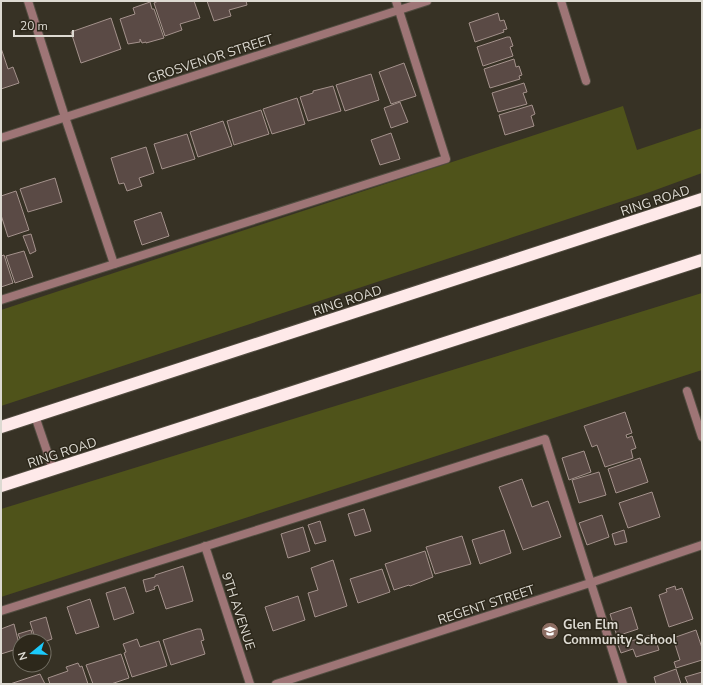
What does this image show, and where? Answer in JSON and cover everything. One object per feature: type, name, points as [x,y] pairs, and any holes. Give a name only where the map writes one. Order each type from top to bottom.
[{"type":"highway","name":"RING ROAD","points":[[1,427],[702,199]]},
{"type":"highway","name":"RING ROAD","points":[[1,486],[702,260]]},
{"type":"street","points":[[28,1],[114,264]]},
{"type":"street","points":[[1,300],[446,159],[396,1]]},
{"type":"street","name":"GROSVENOR STREET","points":[[1,138],[427,1]]},
{"type":"street","points":[[560,1],[586,82]]},
{"type":"street","points":[[687,391],[702,438]]},
{"type":"street","points":[[35,416],[53,469]]},
{"type":"street","points":[[1,611],[545,439],[623,684]]},
{"type":"street","name":"REGENT STREET","points":[[276,684],[590,583],[702,545]]},
{"type":"street","name":"9TH AVENUE","points":[[205,546],[250,684]]},
{"type":"green space","points":[[623,106],[637,150],[702,128],[702,173],[650,192],[1,406],[1,310]]},
{"type":"green space","points":[[702,293],[702,370],[1,597],[1,509]]},
{"type":"building","points":[[158,1],[194,1],[200,18],[180,24],[182,30],[165,36],[154,3]]},
{"type":"building","points":[[207,1],[246,1],[247,5],[229,10],[231,16],[214,21]]},
{"type":"building","points":[[150,2],[164,38],[146,43],[142,43],[140,39],[140,42],[128,44],[120,19],[135,14],[133,8]]},
{"type":"building","points":[[498,13],[500,21],[504,20],[507,29],[503,30],[504,32],[475,42],[469,23]]},
{"type":"building","points":[[111,18],[121,49],[81,63],[71,32]]},
{"type":"building","points":[[510,37],[513,46],[510,47],[513,56],[483,66],[477,47]]},
{"type":"building","points":[[1,48],[8,69],[13,67],[19,83],[1,89]]},
{"type":"building","points":[[514,59],[516,67],[519,66],[522,75],[519,76],[520,79],[490,88],[484,69]]},
{"type":"building","points":[[404,63],[416,96],[391,104],[379,72]]},
{"type":"building","points":[[371,74],[379,100],[345,111],[336,85]]},
{"type":"building","points":[[524,83],[527,92],[523,93],[527,104],[498,112],[492,93]]},
{"type":"building","points":[[333,86],[341,111],[308,121],[300,97],[313,93],[313,91]]},
{"type":"building","points":[[297,98],[305,124],[272,134],[263,109]]},
{"type":"building","points":[[400,102],[408,122],[391,128],[384,108]]},
{"type":"building","points":[[532,105],[535,114],[531,116],[534,126],[505,135],[499,115]]},
{"type":"building","points":[[261,110],[269,134],[234,145],[227,121]]},
{"type":"building","points":[[223,121],[232,146],[198,157],[190,132]]},
{"type":"building","points":[[391,133],[400,159],[380,165],[371,140]]},
{"type":"building","points":[[187,134],[195,159],[162,169],[154,144]]},
{"type":"building","points":[[146,147],[154,173],[139,178],[142,186],[127,191],[124,183],[119,184],[111,158]]},
{"type":"building","points":[[55,178],[62,202],[28,212],[20,189]]},
{"type":"building","points":[[16,191],[29,230],[8,237],[1,215],[1,196]]},
{"type":"building","points":[[161,212],[169,236],[142,245],[134,221]]},
{"type":"building","points":[[31,234],[36,251],[30,254],[23,236]]},
{"type":"building","points":[[24,251],[33,277],[15,283],[6,256]]},
{"type":"building","points":[[4,255],[13,283],[1,287],[1,256]]},
{"type":"building","points":[[625,412],[632,433],[626,435],[627,438],[632,436],[636,448],[631,450],[633,458],[605,467],[597,445],[592,447],[584,426]]},
{"type":"building","points":[[584,451],[591,472],[569,480],[562,458]]},
{"type":"building","points":[[640,458],[648,482],[616,493],[608,469]]},
{"type":"building","points":[[599,472],[606,495],[579,503],[572,480]]},
{"type":"building","points":[[522,479],[532,507],[548,501],[561,537],[523,550],[499,487]]},
{"type":"building","points":[[652,492],[660,517],[628,528],[619,503]]},
{"type":"building","points":[[364,509],[371,531],[355,536],[348,514]]},
{"type":"building","points":[[602,515],[609,537],[587,545],[579,523]]},
{"type":"building","points":[[320,521],[326,541],[315,544],[308,525]]},
{"type":"building","points":[[303,527],[310,551],[288,558],[281,534]]},
{"type":"building","points":[[504,530],[511,553],[480,564],[472,540]]},
{"type":"building","points":[[624,530],[627,542],[615,545],[612,534]]},
{"type":"building","points":[[462,536],[471,564],[435,574],[426,547]]},
{"type":"building","points":[[425,551],[433,577],[410,586],[409,585],[394,590],[385,564]]},
{"type":"building","points":[[333,560],[347,606],[315,617],[308,593],[318,590],[311,568]]},
{"type":"building","points":[[183,566],[193,601],[166,609],[158,585],[154,587],[155,589],[146,592],[143,580]]},
{"type":"building","points":[[382,569],[390,592],[358,603],[350,579]]},
{"type":"building","points":[[675,586],[676,590],[682,588],[693,619],[669,627],[659,595],[667,592],[666,589]]},
{"type":"building","points":[[125,587],[134,613],[114,620],[106,593]]},
{"type":"building","points":[[298,596],[305,620],[273,631],[265,607]]},
{"type":"building","points":[[90,599],[99,627],[76,634],[67,607]]},
{"type":"building","points":[[631,607],[638,629],[617,636],[610,614]]},
{"type":"building","points":[[46,617],[50,633],[33,633],[30,622]]},
{"type":"building","points":[[14,624],[16,633],[12,633],[12,651],[1,654],[1,629]]},
{"type":"building","points":[[201,629],[204,640],[201,641],[205,654],[171,665],[163,640]]},
{"type":"building","points":[[31,630],[32,633],[21,633]]},
{"type":"building","points":[[696,630],[702,648],[702,660],[676,668],[674,662],[680,660],[673,638]]},
{"type":"building","points":[[654,634],[659,650],[636,657],[633,649],[621,653],[618,645]]},
{"type":"building","points":[[137,639],[140,647],[159,641],[167,666],[132,677],[124,653],[126,652],[123,644]]},
{"type":"building","points":[[121,654],[129,678],[111,684],[93,684],[86,665]]},
{"type":"building","points":[[78,663],[80,667],[82,666],[88,684],[50,684],[48,678],[68,671],[66,667]]},
{"type":"building","points":[[676,669],[681,684],[656,684],[654,677]]},
{"type":"building","points":[[702,672],[702,684],[688,684],[685,677]]},
{"type":"building","points":[[40,674],[45,684],[10,684]]},
{"type":"place","name":"Glen Elm Community School","points":[[550,631]]}]
